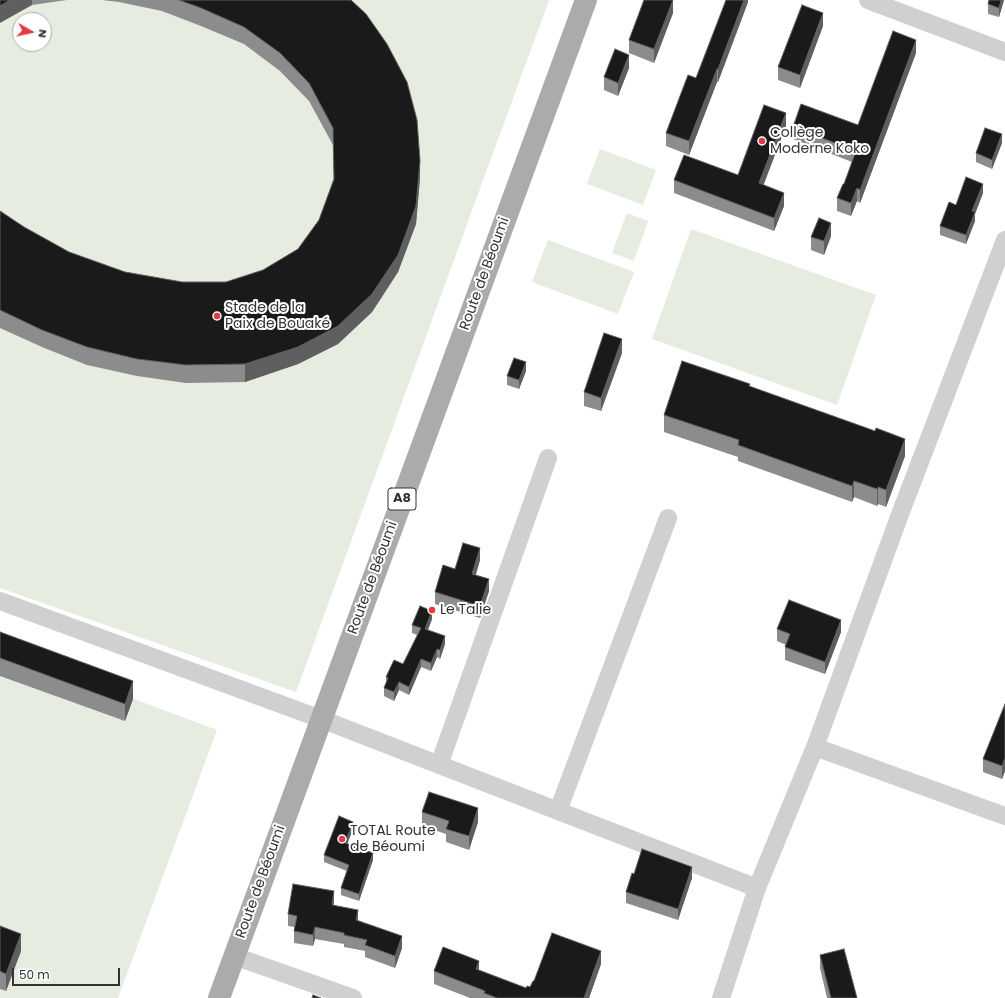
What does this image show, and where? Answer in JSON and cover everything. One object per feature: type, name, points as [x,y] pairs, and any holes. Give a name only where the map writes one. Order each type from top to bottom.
[{"type":"main road","name":"Route de Béoumi","points":[[219,998],[586,0]]},
{"type":"street","points":[[868,0],[1005,52]]},
{"type":"street","points":[[721,998],[757,888],[815,747],[898,517],[1005,240]]},
{"type":"street","points":[[440,765],[548,458]]},
{"type":"street","points":[[558,811],[668,518]]},
{"type":"street","points":[[0,601],[321,719],[757,888]]},
{"type":"street","points":[[815,747],[1005,816]]},
{"type":"street","points":[[234,956],[353,998]]},
{"type":"shaded area","name":"Stade de la Paix de Bouaké","points":[[0,0],[549,0],[296,692],[0,588]]},
{"type":"shaded area","points":[[600,149],[656,170],[643,205],[587,184]]},
{"type":"shaded area","points":[[627,213],[648,221],[634,261],[612,253]]},
{"type":"shaded area","points":[[691,229],[876,295],[837,405],[652,339]]},
{"type":"shaded area","points":[[548,240],[634,272],[618,314],[532,282]]},
{"type":"shaded area","points":[[0,649],[217,730],[118,998],[0,998]]},
{"type":"building","points":[[0,0],[10,0],[0,6]]},
{"type":"building","points":[[179,0],[351,0],[366,14],[387,44],[407,82],[417,120],[420,161],[416,206],[398,255],[372,294],[338,326],[298,347],[245,364],[186,365],[137,359],[87,347],[42,330],[0,310],[0,211],[24,227],[69,252],[125,272],[182,282],[226,282],[263,270],[298,249],[319,220],[334,179],[333,128],[309,83],[280,53],[244,27]]},
{"type":"building","points":[[644,0],[673,0],[654,49],[629,40]]},
{"type":"building","points":[[726,0],[744,0],[689,141],[666,133],[688,75],[696,78]]},
{"type":"building","points":[[989,0],[1001,0],[999,8],[988,4]]},
{"type":"building","points":[[802,5],[823,13],[800,75],[778,67]]},
{"type":"building","points":[[893,31],[916,40],[860,190],[857,188],[851,203],[837,198],[844,184],[856,151],[793,127],[801,104],[858,125]]},
{"type":"building","points":[[615,49],[629,55],[618,83],[604,77]]},
{"type":"building","points":[[764,105],[786,113],[759,183],[784,193],[774,218],[674,180],[684,155],[738,175]]},
{"type":"building","points":[[985,128],[1002,134],[992,160],[976,153]]},
{"type":"building","points":[[966,177],[983,184],[972,211],[975,212],[966,235],[940,226],[949,202],[956,205]]},
{"type":"building","points":[[819,218],[831,223],[824,241],[811,237]]},
{"type":"building","points":[[604,333],[622,339],[601,398],[584,392]]},
{"type":"building","points":[[514,358],[526,362],[519,380],[507,376]]},
{"type":"building","points":[[682,361],[750,384],[749,386],[875,431],[876,428],[905,439],[886,490],[878,487],[877,489],[854,481],[852,486],[738,445],[739,440],[664,415]]},
{"type":"building","points":[[463,543],[480,548],[472,574],[489,579],[480,606],[435,592],[443,565],[455,569]]},
{"type":"building","points":[[789,600],[841,620],[825,662],[785,647],[790,634],[777,629]]},
{"type":"building","points":[[420,606],[432,611],[425,629],[445,636],[440,650],[437,649],[431,663],[421,659],[409,687],[399,682],[394,692],[384,688],[388,678],[386,677],[394,660],[403,664],[421,628],[412,625]]},
{"type":"building","points":[[0,632],[133,681],[125,704],[0,658]]},
{"type":"building","points":[[1005,704],[1005,758],[1002,766],[983,759]]},
{"type":"building","points":[[429,792],[478,808],[469,836],[446,829],[449,821],[422,812]]},
{"type":"building","points":[[339,816],[353,822],[345,843],[373,853],[359,894],[341,888],[349,865],[324,855]]},
{"type":"building","points":[[642,849],[692,867],[678,909],[626,892],[632,873],[634,874]]},
{"type":"building","points":[[293,884],[334,891],[332,905],[358,910],[356,920],[402,936],[395,956],[365,945],[367,940],[344,935],[344,933],[315,927],[313,935],[294,931],[297,916],[288,914]]},
{"type":"building","points":[[0,926],[21,934],[6,974],[0,971]]},
{"type":"building","points":[[552,933],[601,951],[584,998],[497,998],[484,993],[485,991],[434,971],[443,947],[479,961],[476,969],[526,988],[527,986],[530,987],[534,981]]},
{"type":"building","points":[[844,949],[857,998],[831,998],[820,955]]},
{"type":"building","points":[[313,995],[321,998],[312,998]]},
{"type":"place","name":"Collège Moderne Koko","points":[[762,141]]},
{"type":"place","name":"Stade de la Paix de Bouaké","points":[[217,316]]},
{"type":"place","name":"Le Talie","points":[[432,610]]},
{"type":"place","name":"TOTAL Route de Béoumi","points":[[342,839]]}]
